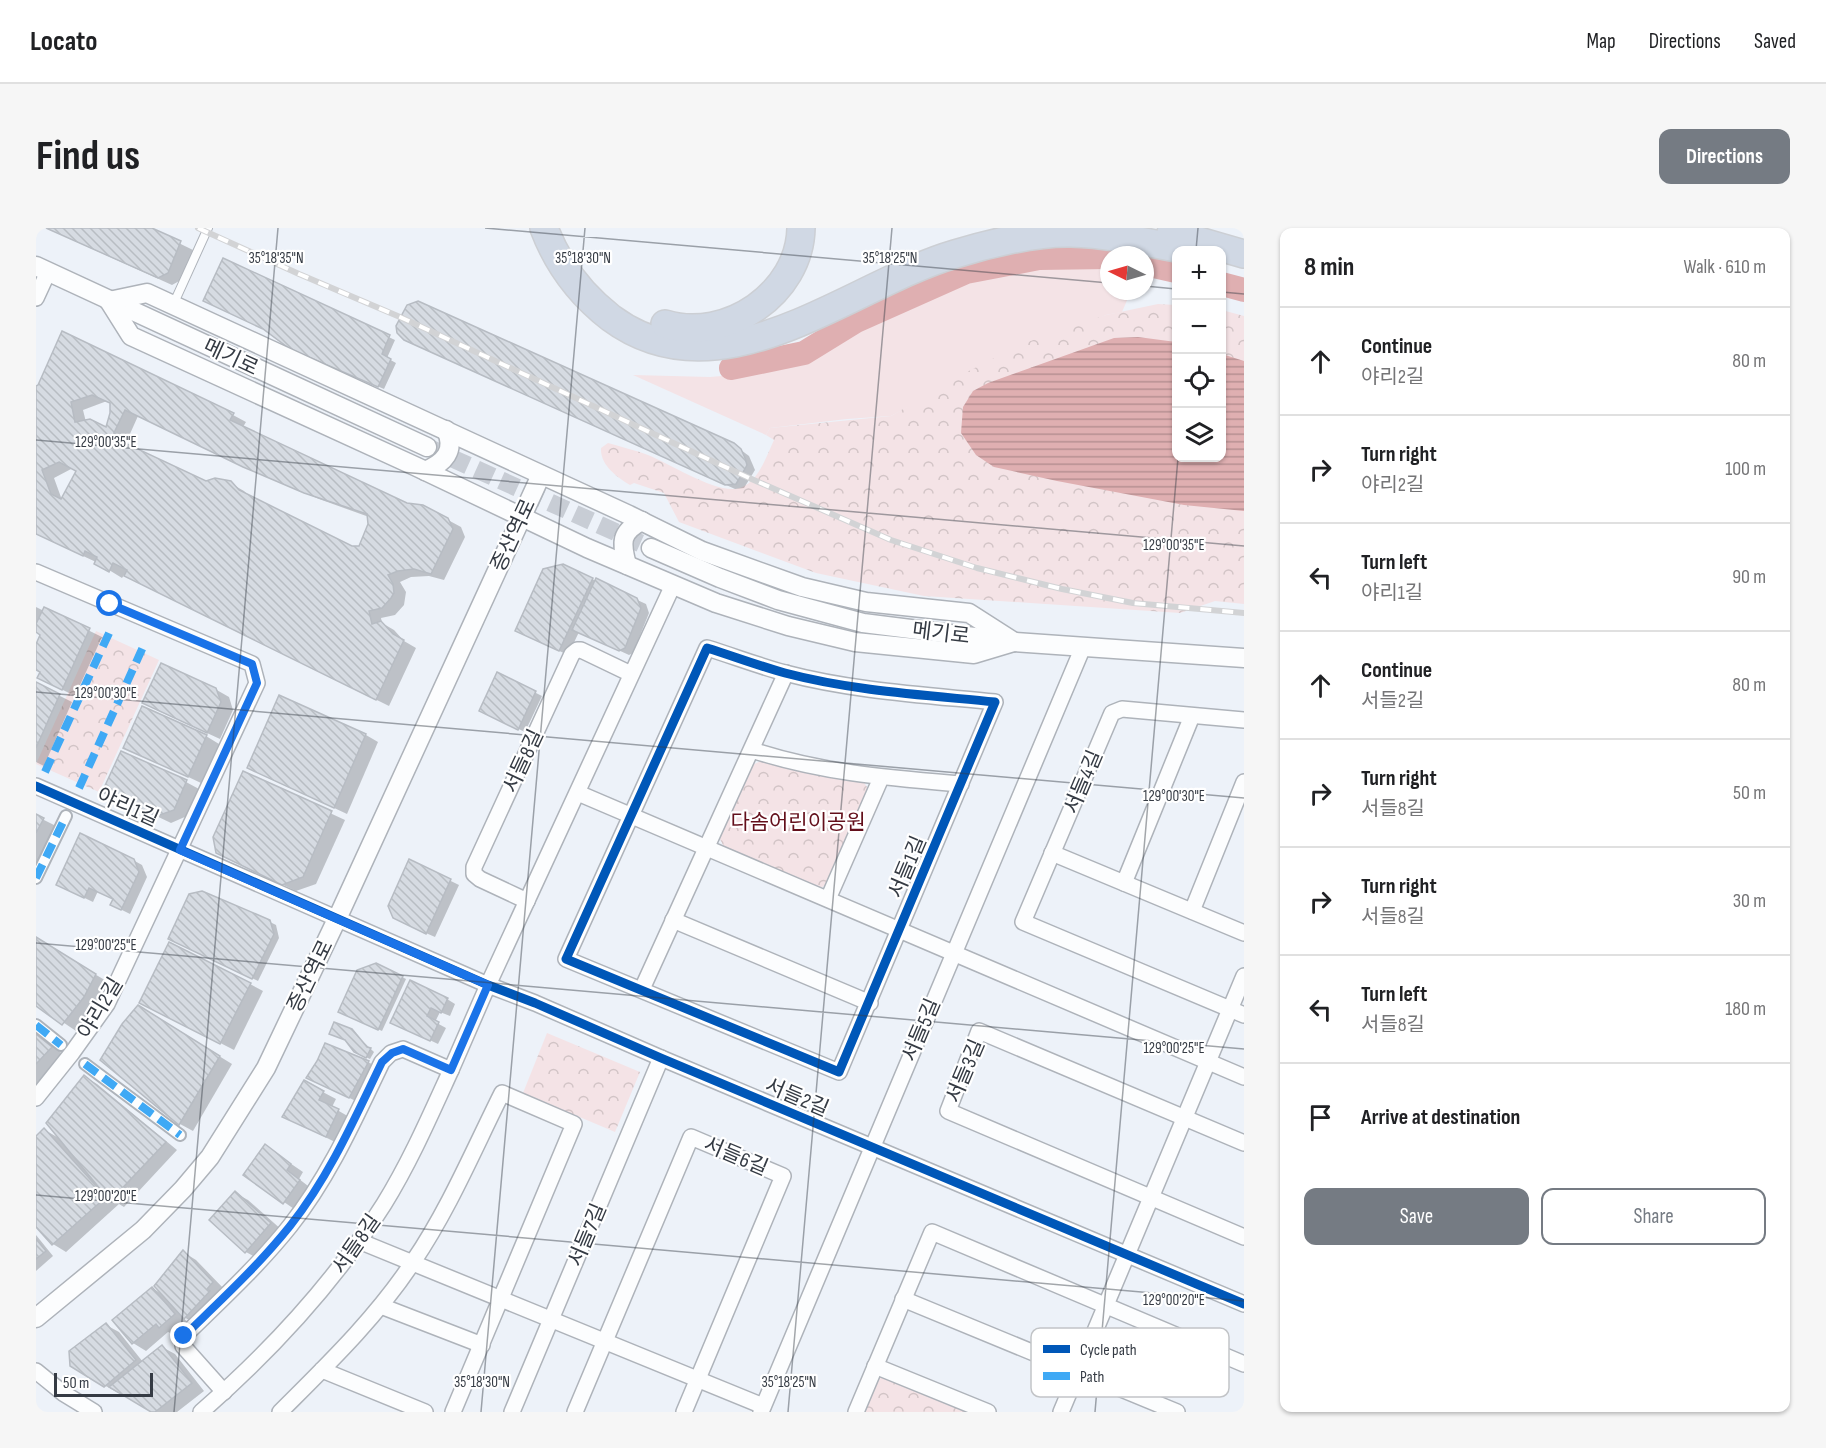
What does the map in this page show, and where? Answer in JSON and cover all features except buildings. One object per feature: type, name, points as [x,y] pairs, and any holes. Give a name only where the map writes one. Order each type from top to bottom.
[{"type":"highway","points":[[544,228],[553,251],[568,274],[600,309],[620,324],[644,335],[681,345],[700,346],[726,344],[770,335],[813,318],[886,281],[953,254],[1013,239],[1069,233],[1124,238],[1172,247]]},
{"type":"highway","points":[[563,228],[569,245],[581,264],[615,298],[638,314],[654,321],[693,328],[708,327],[732,320],[769,298],[792,270],[801,228]]},
{"type":"highway","points":[[1152,228],[1244,254]]},
{"type":"highway","points":[[1226,261],[1244,266]]},
{"type":"street","points":[[36,298],[42,269]]},
{"type":"street","name":"메기로","points":[[42,269],[427,447]]},
{"type":"street","points":[[147,293],[642,521],[702,551],[802,587],[866,602],[969,613],[1014,642],[974,654],[855,642],[788,626],[716,603],[627,565],[131,336],[109,301],[147,293]]},
{"type":"street","points":[[425,471],[439,465],[447,456],[450,440],[446,430]]},
{"type":"street","name":"증산역로","points":[[36,1318],[143,1230],[183,1189],[210,1157],[266,1068],[337,920],[541,475]]},
{"type":"street","points":[[627,565],[623,552],[623,539],[631,527],[642,521]]},
{"type":"street","name":"메기로","points":[[651,548],[778,600],[863,623],[1014,642],[1244,658]]},
{"type":"street","name":"야리2길","points":[[36,572],[252,664],[257,683],[107,1004],[36,1098]]},
{"type":"street","name":"서들8길","points":[[201,1412],[271,1347],[325,1288],[384,1204],[411,1156],[673,585]]},
{"type":"street","name":"서들5길","points":[[762,1409],[1083,647]]},
{"type":"street","name":"서들1길","points":[[707,648],[786,674],[884,691],[995,702],[961,784],[839,1072],[566,959],[707,648]]},
{"type":"street","name":"서들8길","points":[[527,901],[480,879],[474,874],[474,867],[572,654],[576,650],[581,650],[631,674]]},
{"type":"street","points":[[642,989],[786,674]]},
{"type":"street","name":"서들4길","points":[[1052,854],[1112,713],[1122,709],[1244,720]]},
{"type":"street","points":[[1124,883],[1192,716]]},
{"type":"street","points":[[752,750],[819,768],[881,778],[961,784]]},
{"type":"street","points":[[828,899],[881,778]]},
{"type":"street","points":[[1191,911],[1244,782]]},
{"type":"street","name":"야리1길","points":[[36,786],[337,920]]},
{"type":"street","name":"서들1길","points":[[578,794],[1244,1077]]},
{"type":"street","points":[[36,878],[66,816]]},
{"type":"street","points":[[1237,1012],[1023,922],[1052,854],[1244,933]]},
{"type":"street","name":"서들2길","points":[[337,920],[1244,1304]]},
{"type":"street","points":[[673,920],[870,1003]]},
{"type":"street","points":[[1096,1328],[1208,1061],[1237,1012],[1244,976]]},
{"type":"street","points":[[36,1025],[61,1045]]},
{"type":"street","name":"서들3길","points":[[1244,1143],[979,1031],[948,1111],[1244,1237]]},
{"type":"street","points":[[224,1392],[183,1346],[184,1336],[252,1270],[291,1224],[328,1168],[382,1062],[392,1053],[403,1049],[451,1070]]},
{"type":"street","name":"서들7길","points":[[512,1412],[661,1058]]},
{"type":"street","points":[[85,1064],[180,1135]]},
{"type":"street","points":[[280,1412],[381,1306],[413,1262],[439,1220],[502,1093],[574,1124],[453,1412]]},
{"type":"street","name":"서들6길","points":[[575,1412],[691,1137],[783,1176],[684,1412]]},
{"type":"street","points":[[856,1412],[932,1232],[1161,1328]]},
{"type":"street","points":[[359,1240],[698,1379],[762,1409]]},
{"type":"street","points":[[903,1299],[1031,1352]]},
{"type":"street","points":[[381,1306],[482,1345]]},
{"type":"street","points":[[1229,1357],[1244,1364]]},
{"type":"street","points":[[875,1366],[988,1412]]},
{"type":"street","points":[[322,1370],[425,1412]]},
{"type":"street","points":[[36,1371],[63,1393],[94,1412]]},
{"type":"street","points":[[1061,1412],[1067,1397]]},
{"type":"street","points":[[1141,1397],[1177,1412]]},
{"type":"lane","points":[[174,305],[208,228]]},
{"type":"green space","points":[[1100,262],[1100,300],[1127,300],[1122,312],[1106,315],[926,397],[891,416],[770,428],[766,435],[633,375],[710,377],[745,374],[812,357],[874,321],[983,276],[1049,265]]},
{"type":"green space","points":[[1158,304],[1172,305],[1172,462],[1226,462],[1226,311],[1244,316],[1244,604],[1215,601],[1180,613],[924,596],[816,573],[679,522],[664,493],[634,483],[630,485],[610,470],[601,454],[601,448],[608,443],[648,455],[715,486],[735,489],[743,487],[755,477],[768,455],[774,440],[766,435],[770,428],[891,416],[1019,345],[1106,315]]},
{"type":"green space","points":[[96,631],[159,660],[99,792],[36,764]]},
{"type":"green space","name":"다솜어린이공원","points":[[761,761],[836,779],[863,781],[869,790],[828,884],[820,888],[724,847],[719,837],[750,766]]},
{"type":"green space","points":[[547,1033],[640,1072],[615,1132],[523,1093]]},
{"type":"green space","points":[[886,1375],[975,1412],[862,1412],[875,1381]]},
{"type":"shaded area","points":[[1138,337],[1172,341],[1172,462],[1226,462],[1226,355],[1244,361],[1244,511],[1184,505],[1057,481],[994,467],[976,455],[961,433],[963,407],[973,391],[988,383],[1114,338]]},
{"type":"waterway","points":[[731,368],[804,353],[856,321],[966,272],[1039,258],[1100,257]]},
{"type":"waterway","points":[[1154,266],[1172,270]]},
{"type":"waterway","points":[[1226,285],[1244,290]]},
{"type":"tunnel","points":[[427,447],[651,548]]},
{"type":"railway","points":[[198,228],[891,540],[977,568],[1062,589],[1133,603],[1244,613]]},
{"type":"marked path","points":[[45,772],[110,631]]},
{"type":"marked path","points":[[79,788],[143,647]]},
{"type":"marked path","points":[[36,878],[66,816]]},
{"type":"marked path","points":[[36,1025],[61,1045]]},
{"type":"marked path","points":[[85,1064],[180,1135]]},
{"type":"cycle path","points":[[707,648],[785,673],[837,684],[889,692],[995,702],[839,1072],[566,959],[707,648]]},
{"type":"cycle path","points":[[36,786],[488,985],[1244,1304]]},
{"type":"route","points":[[110,604],[252,664],[257,683],[180,850],[488,985],[451,1070],[403,1049],[392,1053],[382,1062],[328,1168],[291,1224],[252,1270],[184,1336]]}]
